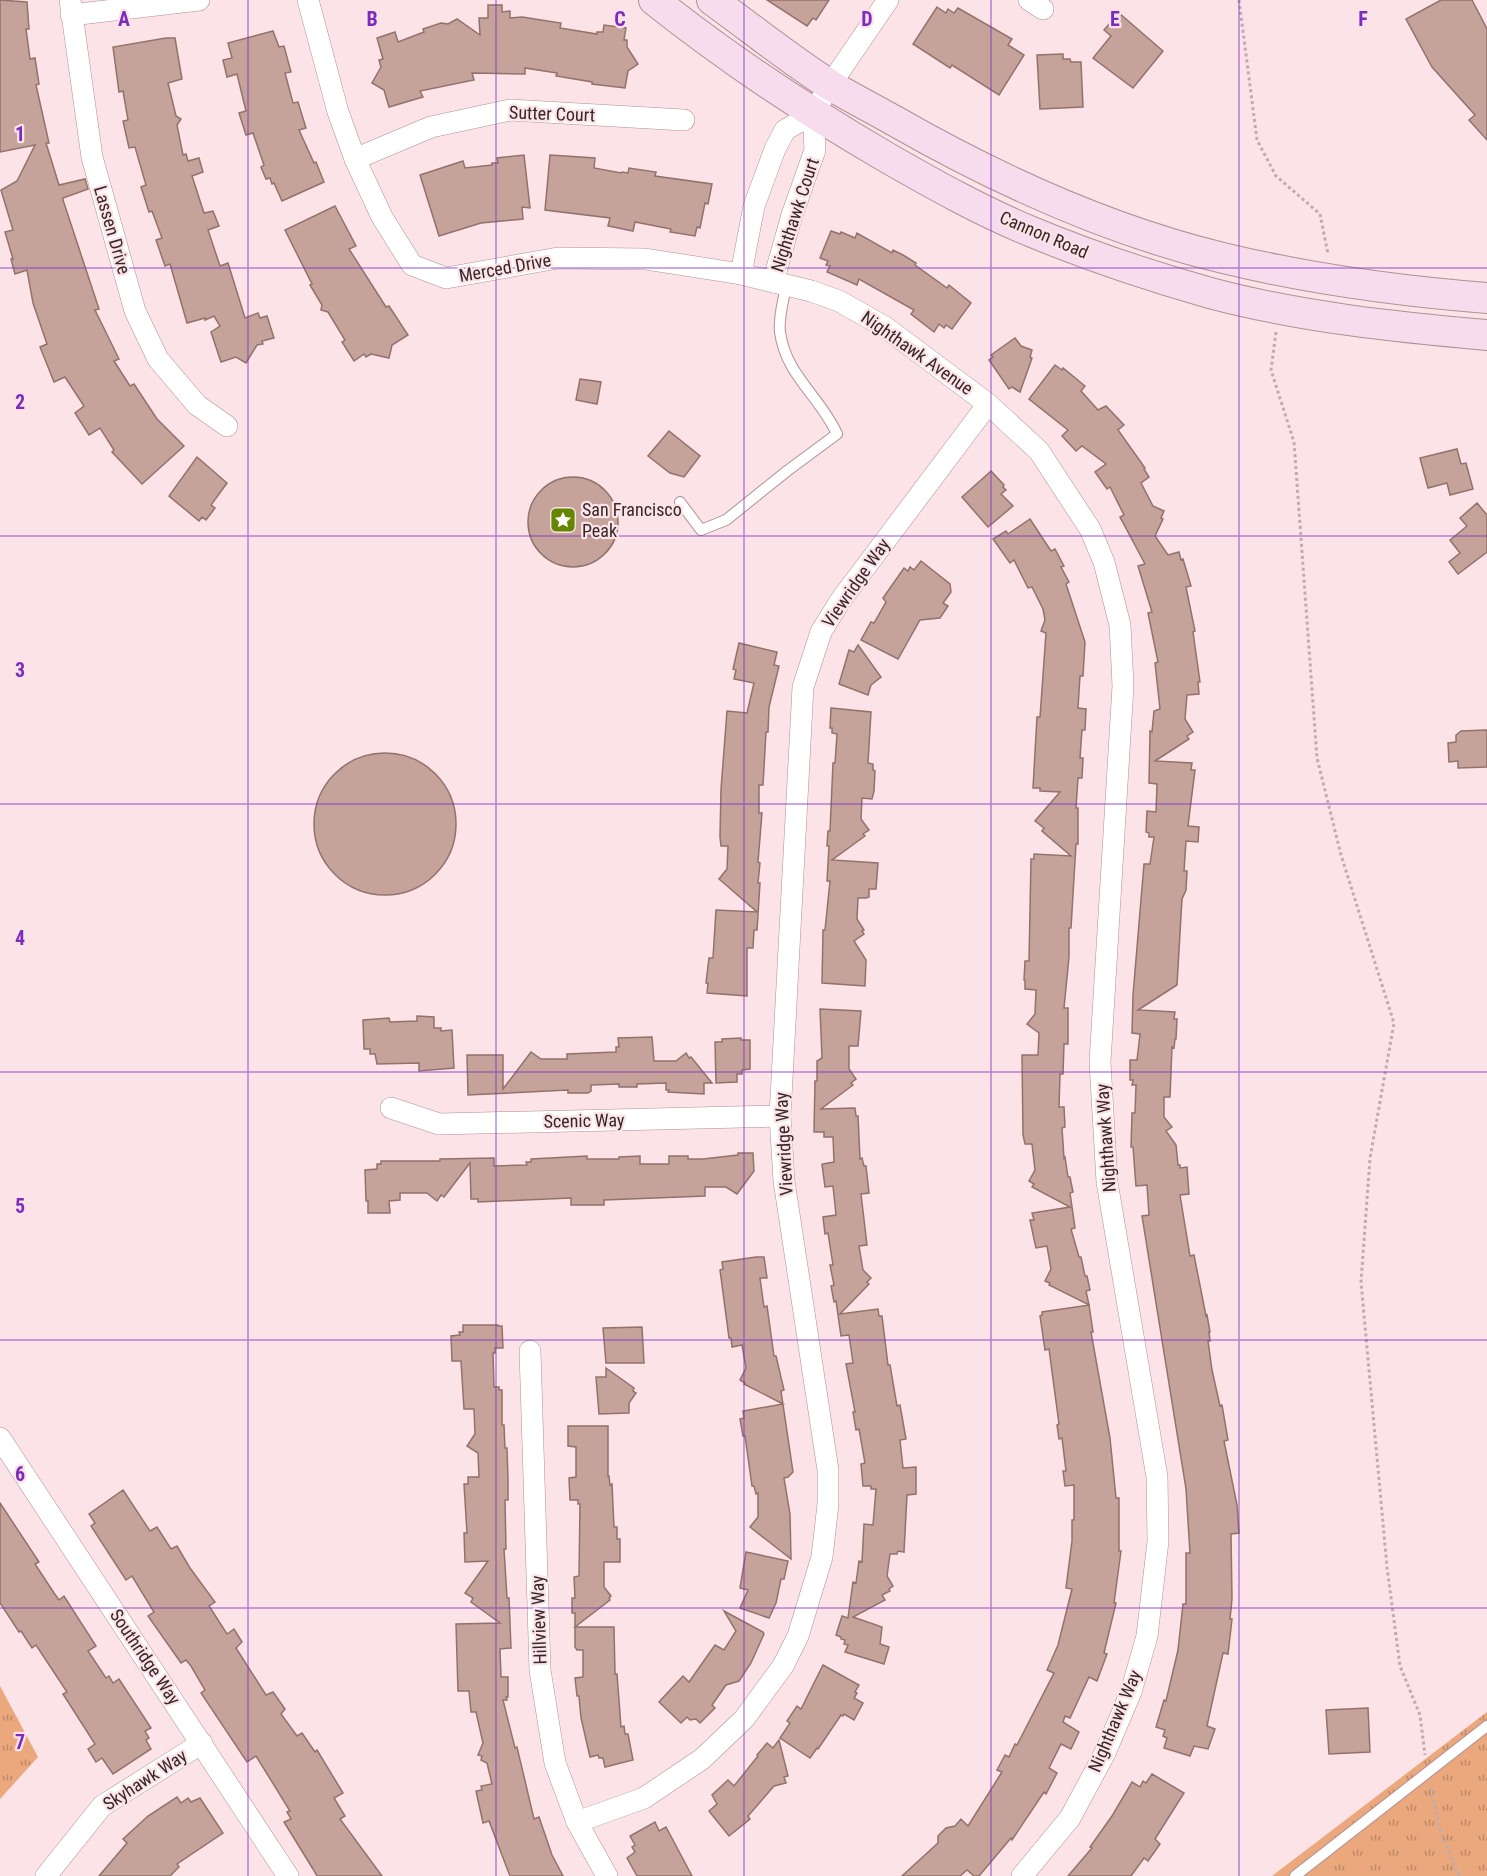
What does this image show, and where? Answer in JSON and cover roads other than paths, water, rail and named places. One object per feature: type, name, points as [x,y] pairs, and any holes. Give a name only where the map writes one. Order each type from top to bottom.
[{"type":"main road","name":"Cannon Road","points":[[654,0],[762,80],[813,114],[953,195],[1032,232],[1121,266],[1212,293],[1298,311],[1417,329],[1487,335]]},
{"type":"main road","name":"Cannon Road","points":[[712,0],[830,85],[956,156],[1046,198],[1132,231],[1221,258],[1305,275],[1421,293],[1487,298]]},
{"type":"street","points":[[71,8],[199,0]]},
{"type":"street","name":"Merced Drive","points":[[308,0],[338,112],[355,159],[382,216],[412,265],[446,278],[558,258],[645,259],[741,274]]},
{"type":"street","points":[[813,114],[888,0]]},
{"type":"street","name":"Lassen Drive","points":[[71,8],[92,157],[135,311],[158,359],[197,405],[227,426]]},
{"type":"street","name":"Sutter Court","points":[[355,159],[430,127],[510,110],[684,120]]},
{"type":"street","name":"Nighthawk Court","points":[[741,274],[754,207],[775,149],[785,130],[813,114],[815,150],[792,214],[780,284]]},
{"type":"street","name":"Nighthawk Avenue","points":[[741,274],[811,291],[839,301],[885,327],[988,404]]},
{"type":"street","name":"Viewridge Way","points":[[577,1822],[644,1798],[702,1759],[744,1719],[783,1666],[798,1636],[822,1557],[828,1504],[828,1470],[784,1181],[780,1116],[803,687],[821,632],[840,601],[988,404]]},
{"type":"street","name":"Nighthawk Way","points":[[988,404],[1039,451],[1090,529],[1104,562],[1120,625],[1123,686],[1100,1062],[1107,1182],[1157,1477],[1158,1541],[1147,1636],[1131,1692],[1105,1753],[1070,1818],[1022,1876]]},
{"type":"street","name":"Scenic Way","points":[[391,1108],[439,1124],[780,1116]]},
{"type":"street","name":"Hillview Way","points":[[530,1350],[540,1670],[555,1762],[577,1822],[607,1876]]},
{"type":"street","name":"Southridge Way","points":[[0,1438],[288,1876]]},
{"type":"street","name":"Skyhawk Way","points":[[46,1876],[102,1806],[202,1743]]},
{"type":"lane","points":[[680,502],[701,530],[726,520],[837,434],[830,417],[791,369],[779,331],[780,284]]},
{"type":"lane","points":[[1295,1876],[1487,1726]]},
{"type":"place","name":"San Francisco Peak","points":[[563,520]]}]
